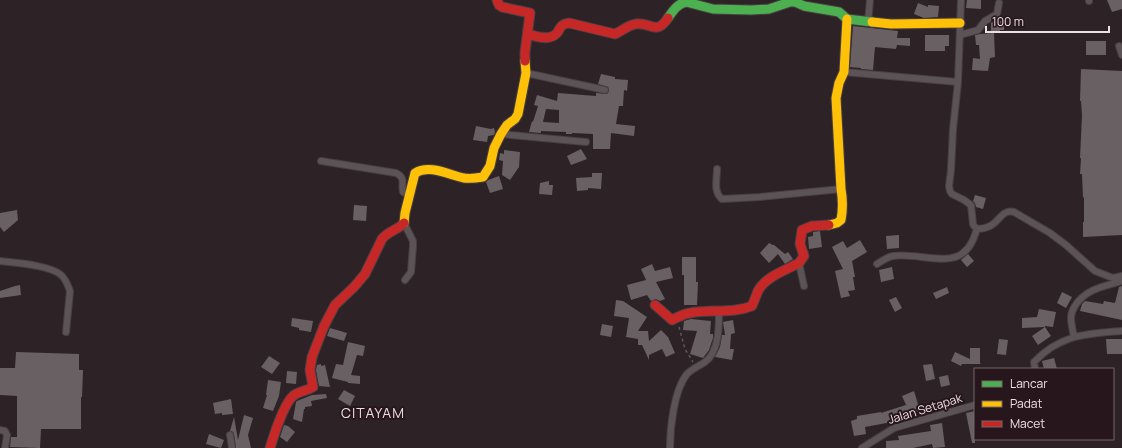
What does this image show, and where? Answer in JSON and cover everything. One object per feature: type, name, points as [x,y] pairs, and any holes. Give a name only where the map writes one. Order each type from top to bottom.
[{"type":"street","points":[[405,280],[411,272],[413,241],[404,223],[415,173],[420,169],[430,169],[461,177],[476,179],[483,177],[490,166],[494,148],[501,134],[518,114],[526,73],[525,52],[530,13],[502,7],[498,5],[497,0]]},
{"type":"street","points":[[868,22],[870,0]]},
{"type":"street","points":[[961,0],[958,82],[949,186],[952,194],[971,205],[973,224],[977,229]]},
{"type":"street","points":[[528,34],[540,37],[551,37],[557,33],[562,24],[565,23],[615,34],[632,24],[639,24],[653,28],[660,27],[682,2],[713,9],[751,10],[770,9],[790,2],[795,2],[804,6],[838,12],[847,19],[868,22],[891,24],[960,22]]},
{"type":"street","points":[[960,35],[978,30],[985,21],[996,14],[999,3]]},
{"type":"street","points":[[655,305],[672,320],[690,313],[745,309],[752,306],[758,291],[763,284],[802,260],[804,256],[800,244],[802,230],[806,227],[836,224],[841,220],[844,202],[841,189],[836,93],[839,79],[844,72],[847,19]]},
{"type":"street","points":[[1119,46],[1122,55]]},
{"type":"street","points":[[844,72],[958,82]]},
{"type":"street","points":[[526,73],[604,90]]},
{"type":"street","points":[[501,134],[586,142]]},
{"type":"street","points":[[320,161],[396,173],[402,180],[403,192],[409,195]]},
{"type":"street","points":[[717,169],[716,189],[722,199],[760,198],[841,189]]},
{"type":"street","points":[[977,229],[989,227],[995,223],[1002,214],[1010,211],[1014,212],[1050,233],[1096,271],[1113,278],[1122,276]]},
{"type":"street","points":[[270,448],[291,397],[313,387],[310,370],[312,357],[324,326],[335,305],[365,274],[385,235],[400,227],[404,223]]},
{"type":"street","points":[[877,264],[894,255],[944,259],[960,256],[971,244],[977,229]]},
{"type":"street","points":[[0,261],[46,268],[61,274],[70,291],[66,332]]},
{"type":"street","points":[[799,263],[804,286]]},
{"type":"street","points":[[1074,337],[1071,317],[1077,302],[1090,291],[1122,281]]},
{"type":"street","points":[[670,448],[678,391],[688,373],[705,362],[713,352],[718,332],[719,311]]},
{"type":"street","points":[[1035,368],[1034,362],[1037,358],[1066,340],[1074,337],[1122,331]]},
{"type":"street","name":"Jalan Setapak","points":[[862,448],[894,428],[974,405]]},
{"type":"street","points":[[0,430],[5,431],[7,435],[5,448]]},
{"type":"street","points":[[230,436],[232,448]]},
{"type":"path","points":[[672,320],[679,327],[685,349],[696,367]]},
{"type":"building","points":[[967,0],[981,0],[981,9],[966,8]]},
{"type":"building","points":[[1107,0],[1122,0],[1122,9],[1112,12]]},
{"type":"building","points":[[918,3],[928,7],[928,5],[939,6],[938,17],[924,18],[914,14]]},
{"type":"building","points":[[996,20],[1004,21],[1004,30],[1000,30],[1000,33],[991,33],[991,23]]},
{"type":"building","points":[[853,26],[898,31],[897,38],[910,38],[910,46],[897,45],[896,49],[875,47],[873,70],[850,67]]},
{"type":"building","points":[[994,33],[995,57],[990,58],[988,71],[972,70],[973,58],[980,59],[979,45],[976,45],[975,35]]},
{"type":"building","points":[[925,35],[949,35],[949,46],[945,46],[945,51],[925,51]]},
{"type":"building","points":[[1086,41],[1106,41],[1106,55],[1086,55]]},
{"type":"building","points":[[1081,69],[1122,71],[1122,235],[1083,237],[1084,197],[1083,198],[1082,174],[1080,174],[1082,115],[1080,101]]},
{"type":"building","points":[[601,74],[615,77],[615,79],[628,80],[627,91],[624,90],[623,106],[619,106],[616,124],[635,126],[634,136],[611,133],[610,149],[593,149],[593,134],[566,134],[566,132],[541,131],[541,133],[529,132],[538,106],[534,105],[537,95],[557,101],[558,93],[596,96],[596,93],[607,94],[609,91],[608,87],[598,84]],"holes":[[[546,109],[559,110],[559,123],[543,122]]]},
{"type":"building","points":[[476,126],[491,129],[494,128],[494,135],[488,136],[487,142],[473,140]]},
{"type":"building","points":[[581,149],[587,159],[571,165],[567,156]]},
{"type":"building","points":[[504,150],[520,152],[519,167],[510,180],[502,175],[503,161],[499,160],[500,153],[504,154]]},
{"type":"building","points":[[592,173],[602,173],[601,189],[588,188],[588,190],[577,191],[576,178],[592,177]]},
{"type":"building","points":[[499,176],[503,189],[490,193],[486,182]]},
{"type":"building","points":[[549,181],[549,185],[553,185],[552,195],[539,194],[540,183]]},
{"type":"building","points":[[975,195],[986,198],[983,209],[976,207],[973,201]]},
{"type":"building","points":[[354,205],[367,206],[366,221],[353,220]]},
{"type":"building","points":[[17,210],[18,220],[4,232],[0,227],[0,213]]},
{"type":"building","points":[[820,231],[822,247],[809,249],[808,237],[813,236],[813,232]]},
{"type":"building","points":[[899,235],[899,248],[887,249],[886,236]]},
{"type":"building","points":[[860,240],[867,252],[852,261],[855,277],[853,277],[855,290],[848,291],[850,296],[841,298],[835,271],[843,269],[832,247],[843,241],[847,248]]},
{"type":"building","points":[[769,243],[785,254],[788,252],[793,259],[785,264],[778,254],[769,263],[760,253]]},
{"type":"building","points":[[968,254],[974,261],[967,267],[961,260]]},
{"type":"building","points":[[682,257],[696,257],[696,282],[698,282],[697,305],[684,305],[684,275],[682,275]]},
{"type":"building","points":[[652,264],[655,271],[670,267],[673,278],[656,282],[665,299],[660,301],[656,299],[651,301],[647,295],[631,300],[627,285],[646,280],[641,269]]},
{"type":"building","points":[[892,267],[894,279],[881,282],[879,270]]},
{"type":"building","points":[[20,285],[21,295],[0,298],[0,291]]},
{"type":"building","points":[[1122,286],[1122,320],[1080,311],[1082,304],[1085,301],[1103,304],[1104,301],[1115,303],[1119,287]]},
{"type":"building","points":[[947,287],[949,293],[936,299],[933,293]]},
{"type":"building","points":[[1062,292],[1072,297],[1066,308],[1057,303]]},
{"type":"building","points":[[896,297],[902,308],[895,312],[889,300]]},
{"type":"building","points":[[616,300],[623,301],[647,317],[638,331],[648,331],[649,341],[661,330],[668,337],[675,353],[666,357],[662,349],[649,355],[649,360],[642,345],[638,345],[638,339],[626,337],[629,318],[614,316]]},
{"type":"building","points":[[1039,309],[1056,312],[1053,327],[1045,326],[1022,328],[1022,318],[1037,317]]},
{"type":"building","points":[[292,318],[313,321],[311,332],[299,330],[299,328],[291,326]]},
{"type":"building","points":[[691,319],[711,321],[710,334],[713,334],[713,338],[709,350],[703,358],[690,354],[697,331],[683,330],[684,321]]},
{"type":"building","points":[[733,320],[735,333],[731,334],[730,349],[734,349],[732,360],[715,357],[720,347],[722,335],[725,335],[723,322]]},
{"type":"building","points":[[602,324],[613,326],[611,337],[600,335]]},
{"type":"building","points":[[1045,327],[1051,336],[1038,345],[1032,336]]},
{"type":"building","points":[[330,328],[347,333],[344,341],[327,336]]},
{"type":"building","points":[[999,339],[1008,340],[1006,355],[997,354]]},
{"type":"building","points":[[1106,339],[1122,339],[1122,354],[1107,354]]},
{"type":"building","points":[[348,342],[365,346],[363,356],[357,355],[351,375],[360,376],[360,384],[348,383],[332,378],[336,364],[343,365]]},
{"type":"building","points":[[970,348],[980,348],[981,364],[962,364],[961,366],[951,361],[955,352],[970,359]]},
{"type":"building","points":[[16,352],[79,354],[79,370],[83,370],[81,429],[41,429],[40,448],[10,447],[11,437],[17,437],[17,396],[0,395],[0,368],[15,368]]},
{"type":"building","points":[[269,356],[280,363],[272,374],[261,367]]},
{"type":"building","points":[[1054,358],[1057,368],[1044,368],[1042,361]]},
{"type":"building","points":[[321,364],[321,366],[325,365],[330,387],[319,386],[316,370],[317,365]]},
{"type":"building","points":[[932,364],[935,379],[926,381],[923,365]]},
{"type":"building","points":[[287,371],[297,372],[296,384],[286,383]]},
{"type":"building","points":[[948,375],[950,385],[941,387],[939,377]]},
{"type":"building","points":[[268,380],[281,382],[279,396],[273,411],[263,408],[267,395]]},
{"type":"building","points":[[344,390],[355,396],[350,406],[338,399]]},
{"type":"building","points":[[914,391],[921,414],[910,418],[909,416],[892,422],[865,427],[866,434],[854,436],[851,421],[857,419],[857,416],[881,413],[906,405],[902,396]]},
{"type":"building","points":[[326,394],[327,398],[311,401],[312,406],[305,407],[302,422],[293,419],[297,401],[312,395]]},
{"type":"building","points":[[231,399],[233,414],[215,414],[213,403]]},
{"type":"building","points":[[974,411],[975,443],[972,443],[966,413]]},
{"type":"building","points":[[244,415],[253,418],[248,435],[251,448],[236,448],[234,434],[230,431],[234,417],[238,440]]},
{"type":"building","points":[[942,423],[945,447],[933,448],[932,444],[913,448],[886,448],[886,441],[899,440],[898,436],[931,431],[930,425]]},
{"type":"building","points":[[284,425],[288,426],[295,432],[287,442],[280,437]]},
{"type":"building","points":[[209,434],[224,440],[221,448],[206,444]]},
{"type":"traffic: fast","points":[[668,18],[678,6],[686,2],[713,9],[751,10],[769,9],[790,2],[795,2],[804,6],[839,12],[847,19],[872,22]]},
{"type":"traffic: slow","points":[[829,225],[837,223],[841,220],[842,212],[836,98],[839,83],[844,72],[847,19]]},
{"type":"traffic: slow","points":[[872,22],[891,24],[960,23]]},
{"type":"traffic: slow","points":[[404,223],[415,173],[433,170],[464,178],[483,177],[490,166],[494,148],[501,134],[507,125],[515,119],[518,114],[526,73],[525,61]]},
{"type":"traffic: jam","points":[[497,0],[499,5],[502,7],[530,13],[525,61]]},
{"type":"traffic: jam","points":[[528,34],[539,37],[551,37],[566,23],[615,34],[636,24],[657,27],[664,23],[668,18]]},
{"type":"traffic: jam","points":[[270,448],[279,420],[289,400],[295,394],[313,387],[310,370],[312,357],[324,326],[335,305],[365,274],[382,239],[404,223]]},
{"type":"traffic: jam","points":[[655,305],[672,320],[690,313],[705,311],[729,311],[752,306],[761,286],[776,274],[799,263],[804,256],[800,244],[802,230],[812,226],[829,225]]},
{"type":"district","name":"CITAYAM","points":[[373,413]]}]
